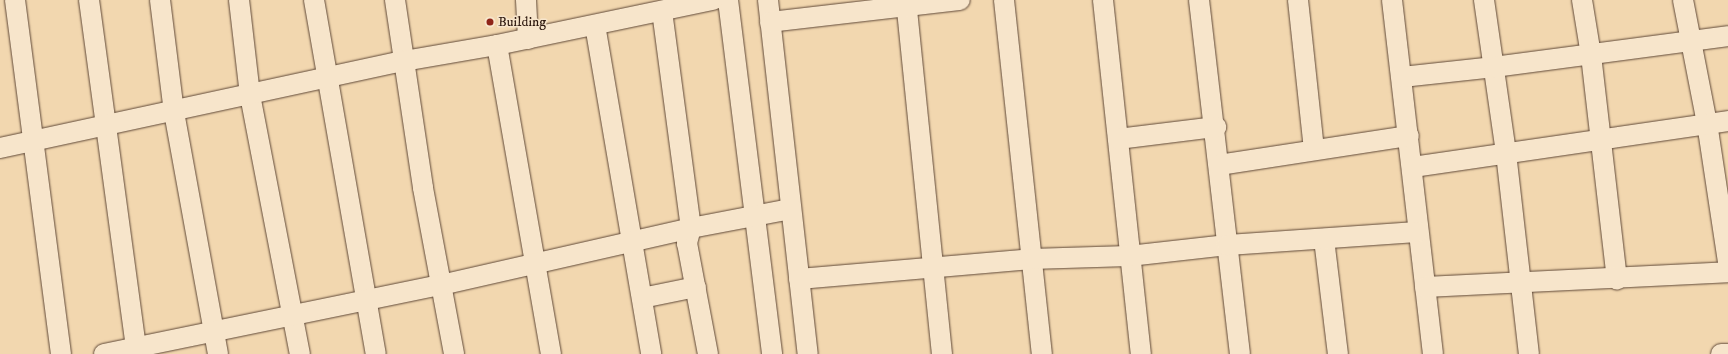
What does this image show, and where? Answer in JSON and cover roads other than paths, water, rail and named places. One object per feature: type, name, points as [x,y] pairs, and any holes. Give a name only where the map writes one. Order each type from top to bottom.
[{"type":"street","points":[[15,0],[61,354]]},
{"type":"street","points":[[89,0],[137,351]]},
{"type":"street","points":[[160,0],[174,112],[218,354]]},
{"type":"street","points":[[239,0],[250,95],[294,314],[300,354]]},
{"type":"street","points":[[314,0],[376,354]]},
{"type":"street","points":[[395,0],[441,285],[454,354]]},
{"type":"street","points":[[526,0],[528,39]]},
{"type":"street","points":[[0,148],[174,112],[404,61],[497,45],[595,25],[631,9],[662,11],[713,0]]},
{"type":"street","points":[[728,0],[772,354]]},
{"type":"street","points":[[768,0],[808,354]]},
{"type":"street","points":[[770,22],[906,3],[960,0]]},
{"type":"street","points":[[1004,0],[1042,354]]},
{"type":"street","points":[[1103,0],[1140,354]]},
{"type":"street","points":[[1199,0],[1216,127],[1227,245],[1240,354]]},
{"type":"street","points":[[1298,0],[1314,149]]},
{"type":"street","points":[[1392,0],[1413,167],[1418,232],[1433,354]]},
{"type":"street","points":[[1484,0],[1506,153],[1528,354]]},
{"type":"street","points":[[1582,0],[1591,55],[1617,280]]},
{"type":"street","points":[[1682,0],[1707,123],[1728,262]]},
{"type":"street","points":[[906,3],[932,269],[942,354]]},
{"type":"street","points":[[662,11],[691,228],[687,243],[708,354]]},
{"type":"street","points":[[595,25],[651,354]]},
{"type":"street","points":[[1402,77],[1591,55],[1728,36]]},
{"type":"street","points":[[497,45],[551,354]]},
{"type":"street","points":[[1413,167],[1728,121]]},
{"type":"street","points":[[1118,139],[1216,127]]},
{"type":"street","points":[[1220,165],[1314,149],[1409,136]]},
{"type":"street","points":[[104,354],[137,351],[214,331],[441,285],[691,228],[791,209]]},
{"type":"street","points":[[799,279],[932,269],[1031,259],[1129,256],[1227,245],[1324,240],[1418,232]]},
{"type":"street","points":[[1324,240],[1338,354]]},
{"type":"street","points":[[1425,287],[1617,280],[1728,272]]},
{"type":"street","points":[[642,298],[696,287]]},
{"type":"street","points":[[1721,354],[1728,354]]},
{"type":"place","name":"Building","points":[[490,22]]}]
